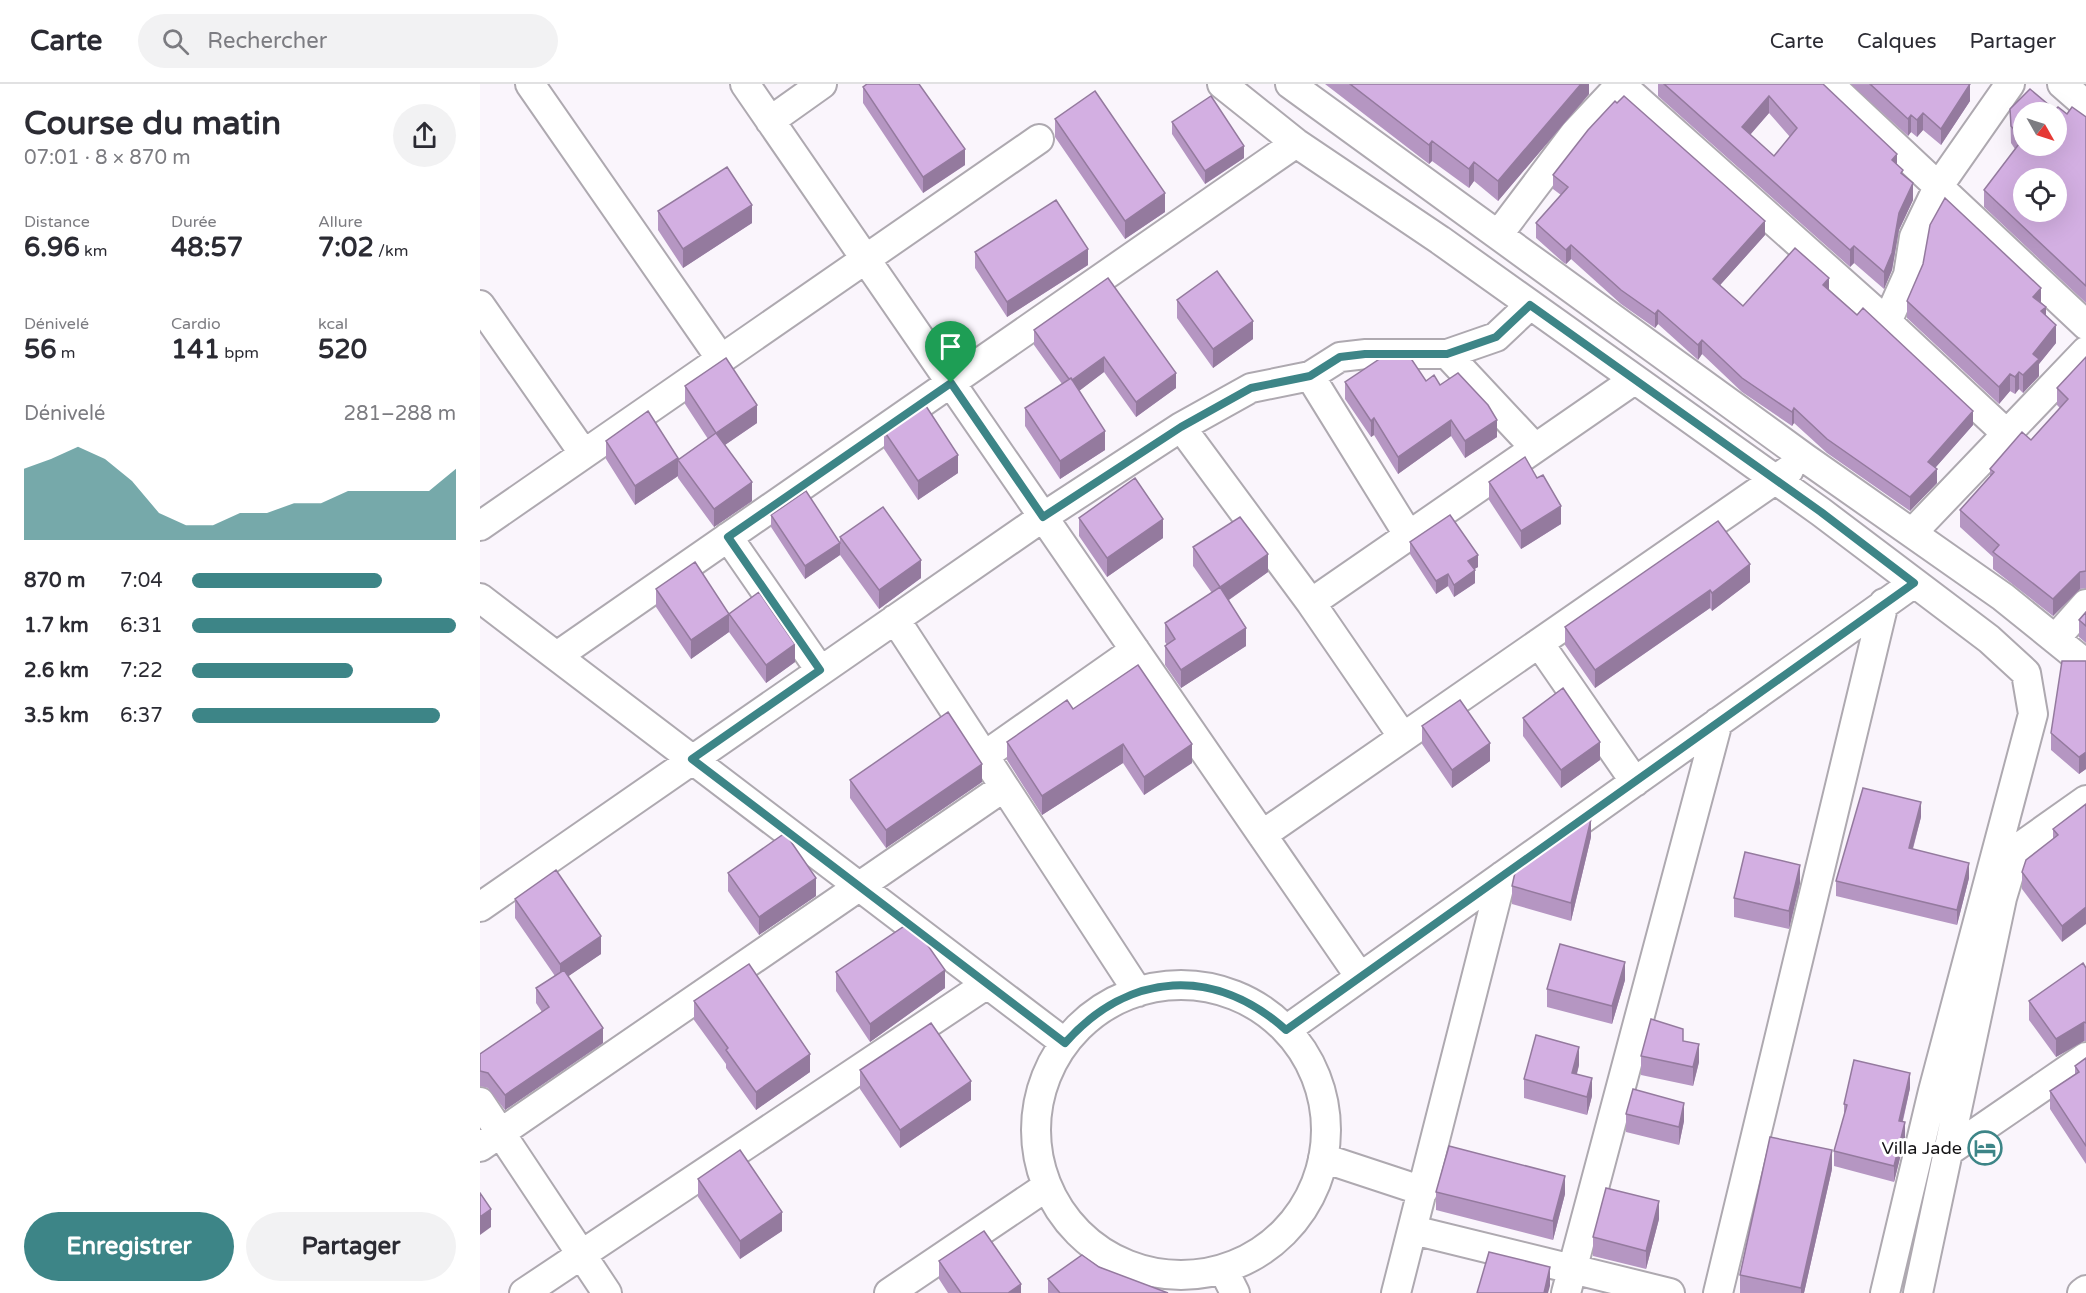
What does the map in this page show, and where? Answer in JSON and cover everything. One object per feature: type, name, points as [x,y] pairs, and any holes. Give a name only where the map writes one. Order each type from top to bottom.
[{"type":"street","points":[[530,84],[721,359]]},
{"type":"street","points":[[745,84],[1360,977]]},
{"type":"street","points":[[770,120],[822,84]]},
{"type":"street","points":[[1222,84],[1287,135],[1774,480],[1989,639],[2026,674],[2033,714],[1933,1091],[1886,1293]]},
{"type":"street","points":[[557,656],[951,383],[1287,135],[1292,84]]},
{"type":"street","points":[[1292,84],[1805,458],[2003,597],[2086,664]]},
{"type":"street","points":[[1498,235],[1575,133],[1620,84],[1887,322],[2008,435]]},
{"type":"street","points":[[1829,84],[2086,325]]},
{"type":"street","points":[[1887,322],[1908,275],[1914,237],[1938,187],[2010,84]]},
{"type":"street","points":[[2062,84],[2086,105]]},
{"type":"street","points":[[480,526],[1039,139]]},
{"type":"street","points":[[480,305],[584,454]]},
{"type":"street","points":[[480,907],[1043,517],[1181,427],[1251,388],[1310,376],[1340,357],[1365,354],[1447,354],[1496,337],[1530,305]]},
{"type":"street","points":[[1912,533],[2086,351]]},
{"type":"street","points":[[1447,354],[1535,448]]},
{"type":"street","points":[[1310,376],[1409,536]]},
{"type":"street","points":[[1311,603],[1634,380]]},
{"type":"street","points":[[1181,427],[1311,603],[1403,737]]},
{"type":"street","points":[[1262,835],[1805,458]]},
{"type":"street","points":[[728,537],[820,670]]},
{"type":"street","points":[[1286,1030],[1914,583]]},
{"type":"street","points":[[480,598],[1065,1043]]},
{"type":"street","points":[[1718,1293],[1884,603]]},
{"type":"street","points":[[2055,639],[2086,604]]},
{"type":"street","points":[[895,619],[1138,992]]},
{"type":"street","points":[[1539,643],[1635,782]]},
{"type":"street","points":[[984,756],[1135,650]]},
{"type":"street","points":[[1569,1281],[1718,722]]},
{"type":"street","points":[[490,1140],[1004,787]]},
{"type":"street","points":[[1918,1293],[2002,898],[2014,858],[2021,846],[2086,800]]},
{"type":"street","points":[[1396,1293],[1502,876]]},
{"type":"street","points":[[524,1293],[987,984]]},
{"type":"street","points":[[1182,985],[1226,992],[1266,1012],[1286,1030],[1303,1051],[1321,1092],[1325,1113],[1323,1158],[1308,1200],[1288,1227],[1229,1281],[1138,1270],[1119,1262],[1092,1245],[1068,1223],[1046,1187],[1036,1146],[1038,1103],[1048,1072],[1065,1043],[1097,1012],[1138,992],[1182,985]]},
{"type":"street","points":[[1949,1151],[2086,1057]]},
{"type":"street","points":[[480,1102],[490,1140],[581,1254],[607,1293]]},
{"type":"street","points":[[1323,1158],[1423,1191]]},
{"type":"street","points":[[889,1293],[1046,1187]]},
{"type":"street","points":[[1413,1230],[1569,1281],[1671,1293]]},
{"type":"street","points":[[2082,1293],[2086,1290]]},
{"type":"building","points":[[867,84],[919,84],[965,149],[923,177],[863,87]]},
{"type":"building","points":[[1350,84],[1581,84],[1498,181],[1474,162],[1469,169],[1432,141],[1429,145]]},
{"type":"building","points":[[1664,84],[1823,84],[1897,154],[1892,160],[1903,170],[1901,173],[1913,183],[1899,213],[1892,253],[1884,272],[1854,246],[1850,250]],"holes":[[[1769,96],[1797,128],[1774,156],[1742,127]]]},
{"type":"building","points":[[1870,84],[1970,84],[1941,129],[1923,113],[1917,120],[1911,115],[1908,119]]},
{"type":"building","points":[[2030,89],[2045,102],[2017,102]]},
{"type":"building","points":[[1095,91],[1165,193],[1125,221],[1055,119]]},
{"type":"building","points":[[1211,96],[1244,146],[1205,171],[1172,122]]},
{"type":"building","points":[[1624,96],[1765,221],[1713,279],[1743,306],[1795,248],[1829,278],[1823,285],[1857,315],[1863,308],[1973,411],[1928,462],[1937,469],[1910,497],[1827,439],[1794,408],[1792,412],[1742,378],[1702,340],[1698,345],[1658,310],[1655,314],[1621,290],[1571,245],[1566,250],[1536,223],[1568,187],[1553,175],[1588,130],[1615,101],[1617,103]]},
{"type":"building","points":[[2013,106],[2013,129],[2010,109]]},
{"type":"building","points":[[2072,107],[2086,117],[2086,286],[2018,222],[2067,222],[2067,168],[2013,168],[2013,217],[1984,190],[2013,152],[2013,156],[2067,156],[2067,114]]},
{"type":"building","points":[[727,167],[752,205],[683,249],[658,211]]},
{"type":"building","points":[[1945,198],[2041,288],[2033,297],[2046,307],[2041,311],[2056,325],[2033,354],[2039,359],[2023,375],[2019,372],[2015,377],[2010,374],[1999,387],[1907,301],[1923,264],[1930,225]]},
{"type":"building","points":[[1056,200],[1088,249],[1007,302],[975,252]]},
{"type":"building","points":[[1217,271],[1253,321],[1213,349],[1177,300]]},
{"type":"building","points":[[1108,278],[1176,373],[1136,402],[1104,357],[1072,380],[1069,379],[1034,330]]},
{"type":"building","points":[[1387,354],[1408,354],[1426,381],[1434,375],[1440,385],[1458,373],[1488,405],[1497,420],[1465,441],[1451,420],[1398,457],[1374,418],[1371,421],[1345,382]]},
{"type":"building","points":[[2086,357],[2086,571],[2080,572],[2053,599],[1993,552],[1999,545],[1960,510],[1994,472],[1990,469],[2022,432],[2031,440],[2068,399],[2057,388]]},
{"type":"building","points":[[726,358],[757,405],[716,433],[685,386]]},
{"type":"building","points":[[1071,378],[1105,431],[1060,461],[1025,408]]},
{"type":"building","points":[[924,403],[958,455],[918,481],[884,431]]},
{"type":"building","points":[[648,411],[678,458],[635,486],[606,441]]},
{"type":"building","points":[[716,433],[752,482],[714,509],[678,460]]},
{"type":"building","points":[[1525,457],[1537,478],[1543,475],[1561,506],[1521,531],[1489,482]]},
{"type":"building","points":[[1135,478],[1163,519],[1107,558],[1079,518]]},
{"type":"building","points":[[806,491],[840,543],[805,566],[771,515]]},
{"type":"building","points":[[883,507],[921,560],[879,590],[840,537]]},
{"type":"building","points":[[1450,515],[1478,555],[1468,561],[1475,570],[1454,585],[1448,574],[1436,581],[1410,542]]},
{"type":"building","points":[[1240,517],[1268,554],[1220,587],[1193,547]]},
{"type":"building","points":[[1718,521],[1750,564],[1712,593],[1710,590],[1595,670],[1565,627]]},
{"type":"building","points":[[695,562],[729,614],[691,640],[656,589]]},
{"type":"building","points":[[1220,587],[1246,628],[1181,670],[1165,646],[1175,639],[1165,623]]},
{"type":"building","points":[[759,592],[795,644],[766,665],[729,614]]},
{"type":"building","points":[[2086,612],[2086,626],[2079,620]]},
{"type":"building","points":[[2062,661],[2086,661],[2086,752],[2079,757],[2051,733]]},
{"type":"building","points":[[1138,665],[1192,744],[1144,777],[1123,744],[1042,796],[1007,742],[1067,700],[1073,709]]},
{"type":"building","points":[[1563,688],[1600,742],[1561,770],[1523,718]]},
{"type":"building","points":[[1460,700],[1490,743],[1452,770],[1422,726]]},
{"type":"building","points":[[948,712],[982,764],[886,830],[850,780]]},
{"type":"building","points":[[1863,788],[1921,802],[1909,848],[1969,863],[1957,910],[1836,881]]},
{"type":"building","points":[[2086,804],[2086,907],[2062,926],[2022,872],[2026,860],[2058,835],[2053,829]]},
{"type":"building","points":[[1587,818],[1591,819],[1571,903],[1512,886],[1516,868]]},
{"type":"building","points":[[785,833],[816,878],[759,917],[728,873]]},
{"type":"building","points":[[1745,852],[1800,865],[1789,911],[1734,898]]},
{"type":"building","points":[[556,870],[601,936],[560,964],[515,899]]},
{"type":"building","points":[[906,925],[922,937],[945,970],[870,1024],[836,972]]},
{"type":"building","points":[[1560,944],[1625,962],[1612,1006],[1547,989]]},
{"type":"building","points":[[2083,963],[2086,968],[2086,1023],[2084,1022],[2056,1039],[2029,1001]]},
{"type":"building","points":[[749,964],[810,1054],[756,1092],[694,1001]]},
{"type":"building","points":[[564,970],[603,1028],[505,1095],[488,1073],[480,1071],[480,1054],[549,1007],[536,988]]},
{"type":"building","points":[[1651,1019],[1683,1029],[1683,1041],[1699,1044],[1693,1067],[1641,1056]]},
{"type":"building","points":[[931,1023],[971,1081],[900,1130],[860,1070]]},
{"type":"building","points":[[1536,1035],[1579,1047],[1572,1073],[1592,1078],[1587,1097],[1524,1079]]},
{"type":"building","points":[[2086,1058],[2086,1146],[2050,1091],[2079,1072],[2075,1066]]},
{"type":"building","points":[[1854,1060],[1910,1073],[1899,1121],[1905,1122],[1894,1166],[1834,1151],[1847,1105],[1844,1104]]},
{"type":"building","points":[[1633,1089],[1684,1103],[1679,1127],[1626,1114]]},
{"type":"building","points":[[1770,1137],[1832,1150],[1801,1288],[1740,1275]]},
{"type":"building","points":[[1449,1146],[1565,1176],[1553,1221],[1436,1192]]},
{"type":"building","points":[[740,1150],[782,1212],[740,1241],[698,1179]]},
{"type":"building","points":[[1606,1188],[1659,1201],[1646,1251],[1593,1237]]},
{"type":"building","points":[[480,1193],[491,1209],[480,1217]]},
{"type":"building","points":[[984,1231],[1021,1284],[1008,1293],[961,1293],[939,1261]]},
{"type":"building","points":[[1489,1252],[1550,1267],[1544,1293],[1477,1293]]},
{"type":"building","points":[[1082,1255],[1099,1267],[1168,1293],[1060,1293],[1048,1279]]},
{"type":"place","name":"Villa Jade","points":[[1985,1148]]},
{"type":"route","points":[[1530,305],[1821,512],[1914,583],[1286,1030],[1266,1012],[1247,1000],[1226,992],[1182,985],[1138,992],[1117,1000],[1080,1026],[1065,1043],[692,759],[820,670],[728,537],[951,383],[1043,517],[1181,427],[1251,388],[1310,376],[1340,357],[1365,354],[1447,354],[1496,337],[1530,305]]}]
